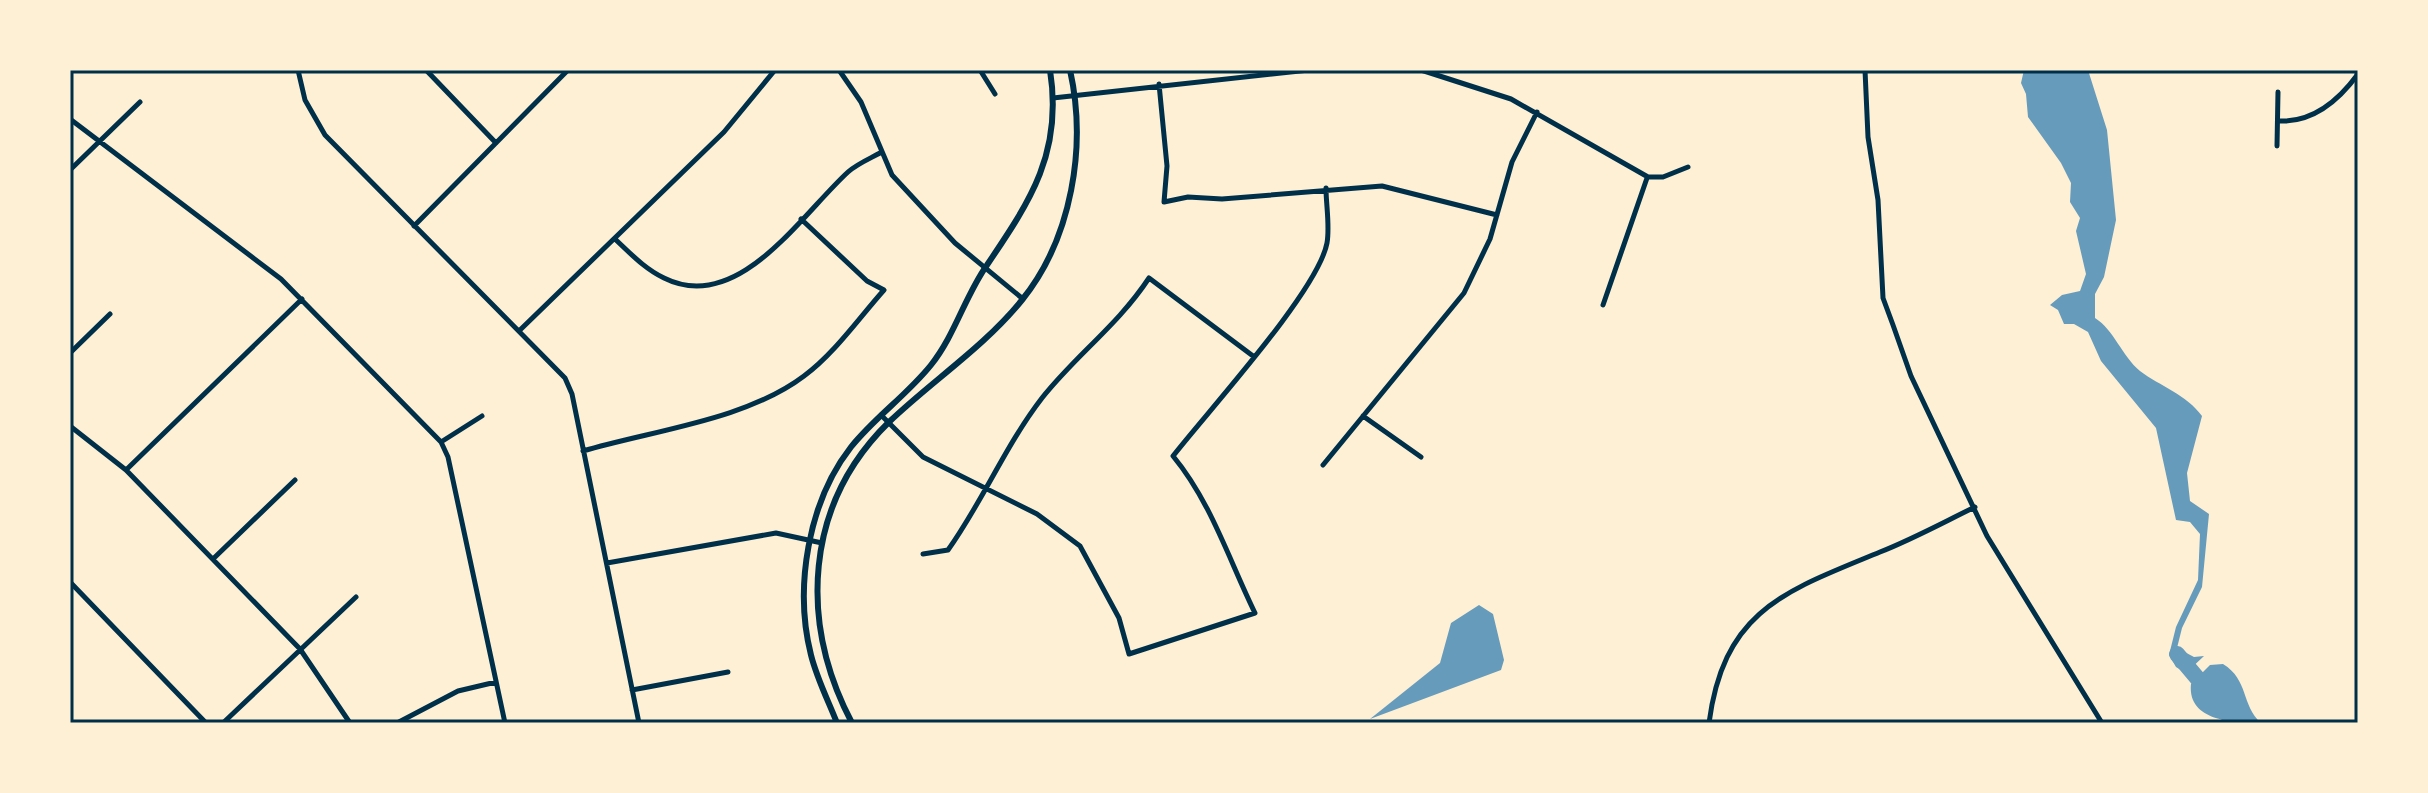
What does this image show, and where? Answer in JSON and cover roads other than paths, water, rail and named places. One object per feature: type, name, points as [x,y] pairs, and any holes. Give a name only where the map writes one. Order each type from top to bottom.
[{"type":"street","points":[[298,70],[305,100],[325,135],[565,378],[572,394],[639,723]]},
{"type":"street","points":[[426,70],[496,143]]},
{"type":"street","points":[[414,226],[568,70]]},
{"type":"street","points":[[520,330],[724,132],[775,70]]},
{"type":"street","points":[[839,70],[861,102],[880,153],[892,175],[955,243],[1023,299]]},
{"type":"street","points":[[980,70],[995,94]]},
{"type":"street","points":[[837,723],[810,652],[804,587],[811,540],[837,468],[881,415],[933,362],[985,268],[1019,219],[1041,178],[1053,123],[1050,70]]},
{"type":"street","points":[[852,723],[826,660],[818,621],[816,599],[822,543],[848,475],[888,423],[986,339],[1023,299],[1050,255],[1068,205],[1076,163],[1076,96],[1070,70]]},
{"type":"street","points":[[1053,98],[1309,70]]},
{"type":"street","points":[[1421,70],[1511,99],[1648,177],[1663,177],[1688,167]]},
{"type":"street","points":[[1865,70],[1868,137],[1878,200],[1883,298],[1911,376],[1987,536],[2102,723]]},
{"type":"street","points":[[2278,121],[2319,113],[2346,90],[2358,74]]},
{"type":"street","points":[[1159,84],[1167,166],[1164,202],[1188,197],[1222,199],[1326,188],[1382,186],[1497,215]]},
{"type":"street","points":[[2277,146],[2278,92]]},
{"type":"street","points":[[70,170],[140,102]]},
{"type":"street","points":[[1323,465],[1464,293],[1490,239],[1512,162],[1537,112]]},
{"type":"street","points":[[70,119],[281,279],[441,442],[448,457],[505,723]]},
{"type":"street","points":[[616,240],[647,268],[666,280],[691,287],[711,286],[731,280],[756,262],[851,169],[880,153]]},
{"type":"street","points":[[1603,305],[1648,177]]},
{"type":"street","points":[[881,415],[923,457],[1037,514],[1080,546],[1119,618],[1129,654],[1255,613],[1190,476],[1173,456],[1253,356],[1318,266],[1327,243],[1326,188]]},
{"type":"street","points":[[583,451],[771,397],[806,375],[884,290],[867,281],[801,219]]},
{"type":"street","points":[[923,554],[948,550],[972,517],[1004,453],[1043,397],[1126,312],[1149,278],[1253,356]]},
{"type":"street","points":[[126,470],[302,299]]},
{"type":"street","points":[[70,353],[110,314]]},
{"type":"street","points":[[441,442],[482,416]]},
{"type":"street","points":[[1363,416],[1421,457]]},
{"type":"street","points":[[70,426],[126,470],[300,649],[350,723]]},
{"type":"street","points":[[213,559],[295,480]]},
{"type":"street","points":[[1709,723],[1713,694],[1733,644],[1765,606],[1805,583],[1887,549],[1975,507]]},
{"type":"street","points":[[607,563],[776,533],[822,543]]},
{"type":"street","points":[[70,582],[206,723]]},
{"type":"street","points":[[223,723],[356,597]]},
{"type":"street","points":[[632,690],[728,672]]},
{"type":"street","points":[[397,723],[458,691],[496,682]]},
{"type":"water","points":[[2024,70],[2088,70],[2107,130],[2116,220],[2104,277],[2095,294],[2095,318],[2108,329],[2140,371],[2181,396],[2202,416],[2187,473],[2190,501],[2209,514],[2202,587],[2182,628],[2177,648],[2194,657],[2204,656],[2186,673],[2176,667],[2169,655],[2176,627],[2198,580],[2200,534],[2190,522],[2176,520],[2156,428],[2101,361],[2088,332],[2074,324],[2064,324],[2058,310],[2050,305],[2062,295],[2080,291],[2086,274],[2076,231],[2080,218],[2070,202],[2071,183],[2061,163],[2028,117],[2026,94],[2021,83]]},
{"type":"water","points":[[1479,605],[1493,614],[1504,660],[1501,670],[1370,719],[1440,663],[1451,623]]},
{"type":"water","points":[[2223,664],[2237,677],[2250,708],[2261,723],[2215,718],[2197,706],[2192,697],[2191,684],[2210,665]]},
{"type":"waterway","points":[[2177,654],[2235,723]]}]
